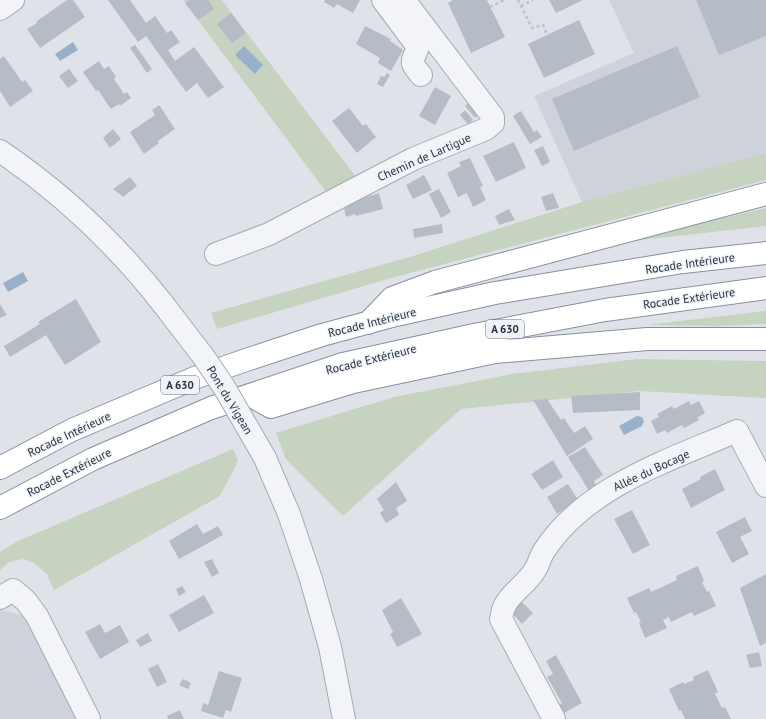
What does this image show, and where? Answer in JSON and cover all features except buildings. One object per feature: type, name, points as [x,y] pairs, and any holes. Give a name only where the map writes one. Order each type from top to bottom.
[{"type":"highway","points":[[368,323],[392,298],[435,282],[766,194]]},
{"type":"highway","name":"Rocade Intérieure","points":[[0,468],[72,430],[197,377],[315,338],[368,323],[495,293],[683,262],[766,253]]},
{"type":"highway","name":"Rocade Extérieure","points":[[0,508],[92,459],[211,408],[343,364],[474,335],[605,310],[766,288]]},
{"type":"highway","points":[[250,395],[271,407],[353,382],[494,352],[647,339],[766,339]]},
{"type":"street","points":[[0,9],[13,0]]},
{"type":"street","points":[[383,0],[418,47],[412,61],[413,66],[421,75]]},
{"type":"street","name":"Chemin de Lartigue","points":[[216,254],[269,234],[413,159],[486,129],[493,123],[493,117],[404,0]]},
{"type":"street","name":"Pont du Vigean","points":[[0,151],[35,177],[87,220],[143,278],[203,356],[224,387],[265,458],[289,514],[311,579],[330,647],[344,719]]},
{"type":"street","name":"Allée du Bocage","points":[[554,719],[501,619],[504,607],[535,571],[544,551],[559,532],[581,510],[618,484],[637,474],[737,431],[766,486]]},
{"type":"street","points":[[7,594],[26,601],[37,616],[89,719]]},
{"type":"path","points":[[490,7],[504,0]]},
{"type":"path","points":[[518,0],[532,28],[543,25],[547,35]]},
{"type":"path","points":[[521,6],[533,0]]},
{"type":"shaded area","points":[[609,0],[766,0],[766,153],[582,202],[534,96],[634,53]]},
{"type":"shaded area","points":[[0,610],[29,617],[78,719],[0,719]]},
{"type":"green space","points":[[183,0],[222,0],[359,181],[329,196]]},
{"type":"green space","points":[[766,153],[766,180],[391,278],[217,329],[211,313],[413,256],[582,202]]},
{"type":"green space","points":[[766,208],[766,226],[615,243]]},
{"type":"green space","points":[[766,311],[766,324],[719,326],[646,325]]},
{"type":"green space","points":[[637,359],[766,361],[766,398],[639,391],[461,409],[343,516],[286,459],[276,433],[394,397],[512,374]]},
{"type":"green space","points":[[233,449],[238,461],[220,496],[54,590],[47,574],[34,563],[22,559],[9,562],[0,570],[0,552],[16,542]]},
{"type":"water","points":[[73,42],[78,50],[60,61],[55,54]]},
{"type":"water","points":[[244,46],[263,65],[255,74],[235,55]]},
{"type":"water","points":[[23,272],[28,281],[8,292],[3,283]]},
{"type":"water","points":[[637,416],[642,417],[644,421],[642,426],[624,435],[619,426]]}]
